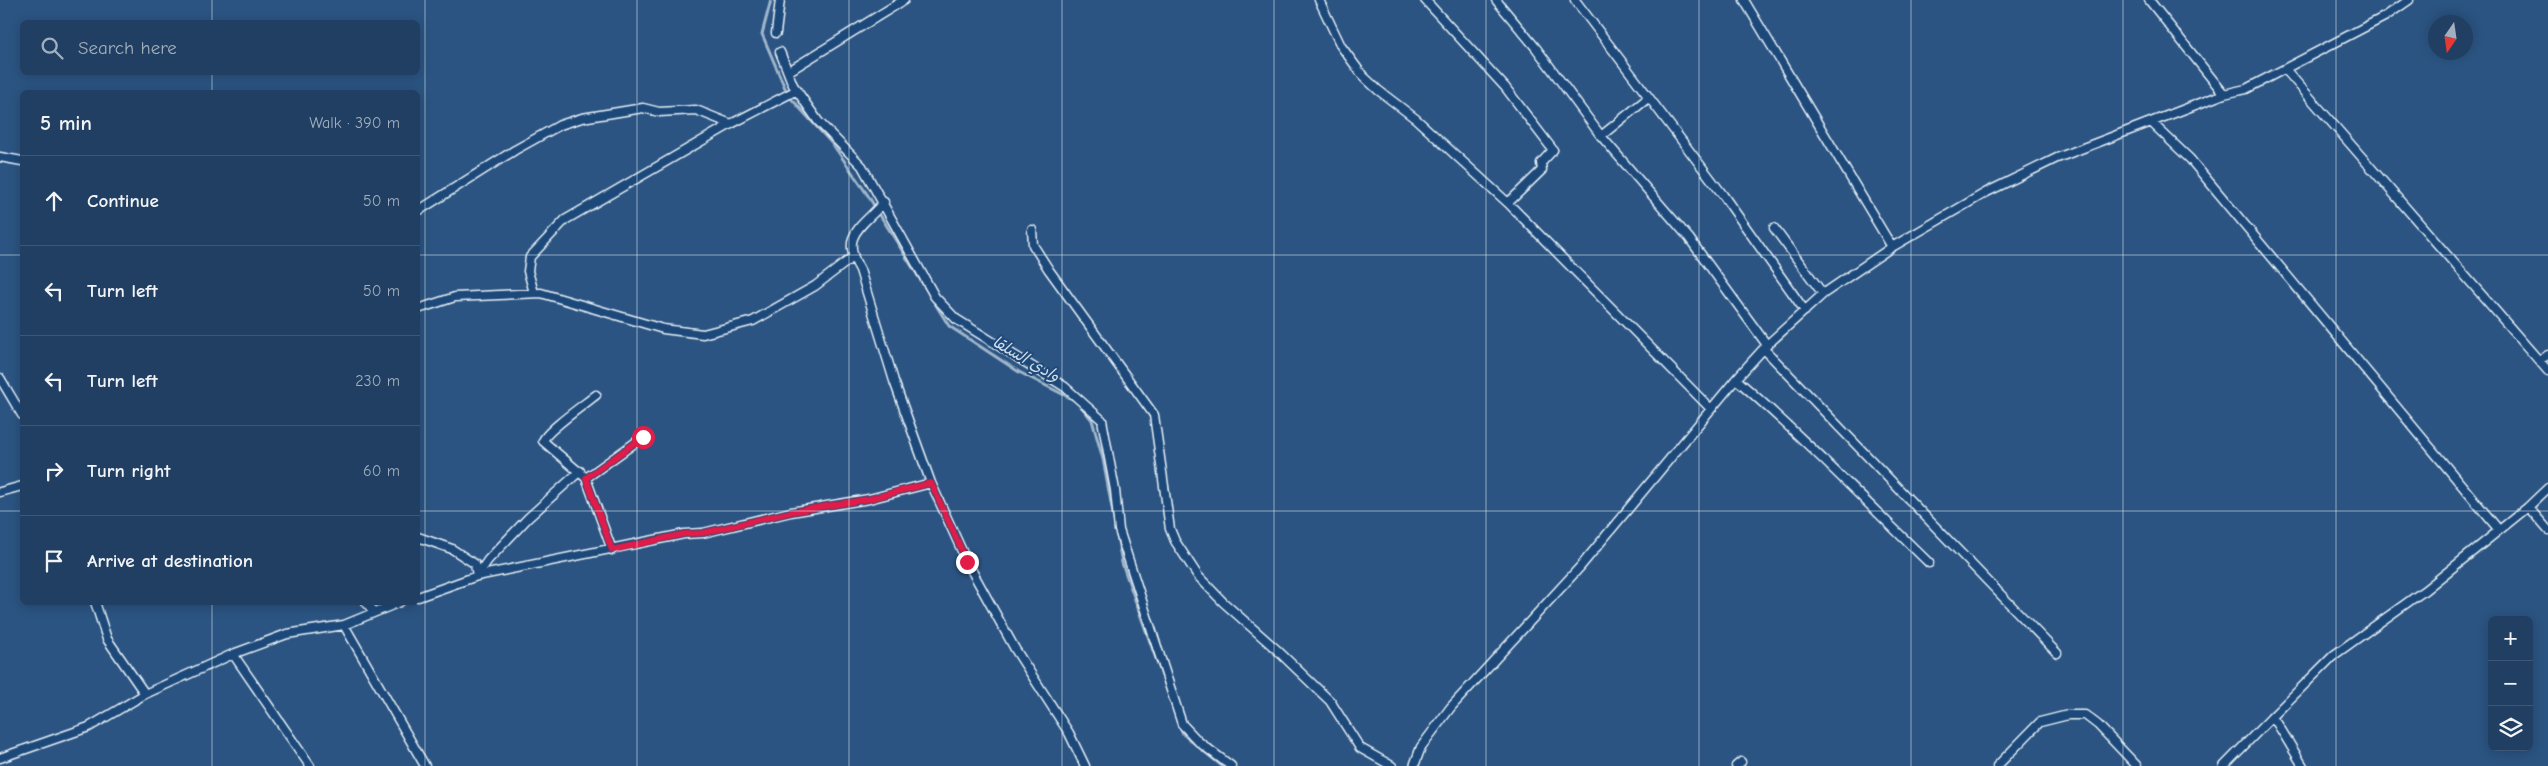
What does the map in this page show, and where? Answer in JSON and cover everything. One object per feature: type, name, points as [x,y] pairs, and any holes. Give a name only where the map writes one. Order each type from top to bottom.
[{"type":"street","points":[[776,33],[780,0]]},
{"type":"street","points":[[789,71],[904,0]]},
{"type":"street","points":[[1319,0],[1341,46],[1363,76],[1416,119],[1508,203],[1711,409]]},
{"type":"street","points":[[1425,0],[1505,87],[1553,150],[1541,163],[1542,170],[1508,203]]},
{"type":"street","points":[[1496,0],[1536,48],[1601,136],[1689,238],[1765,347],[2057,653]]},
{"type":"street","points":[[1575,0],[1723,195],[1805,311]]},
{"type":"street","points":[[1744,0],[1892,247]]},
{"type":"street","points":[[2149,0],[2224,94]]},
{"type":"street","points":[[1414,766],[1422,747],[1451,707],[1580,567],[1736,379],[1765,347],[1823,294],[1892,247],[1987,192],[2057,158],[2224,94],[2246,90],[2386,16],[2409,0]]},
{"type":"street","points":[[780,52],[797,90],[818,120],[862,166],[884,202],[934,297],[956,319],[1065,387],[1102,420],[1115,490],[1119,530],[1182,724],[1199,742],[1231,766]]},
{"type":"street","points":[[2285,69],[2548,371]]},
{"type":"street","points":[[534,293],[528,270],[530,258],[565,220],[731,124],[797,90]]},
{"type":"street","points":[[1601,136],[1648,98]]},
{"type":"street","points":[[420,210],[560,125],[582,118],[643,108],[659,112],[696,110],[731,124]]},
{"type":"street","points":[[2152,123],[2190,159],[2499,530]]},
{"type":"street","points":[[0,156],[20,161]]},
{"type":"street","points":[[884,202],[857,229],[850,245],[853,257],[860,270],[894,381],[931,483],[972,571],[1015,649],[1069,732],[1085,766]]},
{"type":"street","points":[[1774,228],[1823,294]]},
{"type":"street","points":[[1032,230],[1033,245],[1049,270],[1154,415],[1170,530],[1198,576],[1223,602],[1276,649],[1330,702],[1360,748],[1392,766]]},
{"type":"street","points":[[420,308],[455,297],[541,293],[595,307],[663,329],[703,334],[754,321],[815,286],[853,257]]},
{"type":"street","points":[[2539,360],[2548,355]]},
{"type":"street","points":[[0,378],[20,412]]},
{"type":"street","points":[[1736,379],[1780,417],[1858,496],[1929,563]]},
{"type":"street","points":[[596,395],[567,420],[552,428],[544,438],[544,441],[586,478],[612,550]]},
{"type":"street","points":[[586,478],[643,437]]},
{"type":"street","points":[[477,576],[488,560],[528,518],[580,471]]},
{"type":"street","points":[[420,595],[477,576],[684,534],[703,533],[791,512],[869,499],[931,483]]},
{"type":"street","points":[[0,492],[20,487]]},
{"type":"street","points":[[2224,766],[2334,655],[2425,590],[2528,507],[2548,488]]},
{"type":"street","points":[[2528,507],[2548,530]]},
{"type":"street","points":[[420,538],[452,549],[474,564],[477,576]]},
{"type":"street","points":[[96,605],[107,639],[145,694]]},
{"type":"street","points":[[368,605],[374,612]]},
{"type":"street","points":[[0,758],[89,727],[145,694],[233,654],[287,634],[344,625],[392,605]]},
{"type":"street","points":[[344,625],[424,766]]},
{"type":"street","points":[[233,654],[310,766]]},
{"type":"street","points":[[1997,766],[2040,722],[2068,715],[2085,715],[2098,725],[2137,766]]},
{"type":"street","points":[[2271,718],[2277,723],[2303,766]]},
{"type":"waterway","name":"وادي السلقا","points":[[771,0],[762,34],[788,95],[834,146],[867,194],[949,326],[1019,372],[1078,402],[1092,420],[1103,459],[1122,563],[1172,704]]},
{"type":"waterway","name":"وادي السلقا","points":[[1180,726],[1183,734],[1222,766]]},
{"type":"route","points":[[643,437],[586,478],[612,550],[684,534],[703,533],[791,512],[869,499],[931,483],[967,562]]}]
